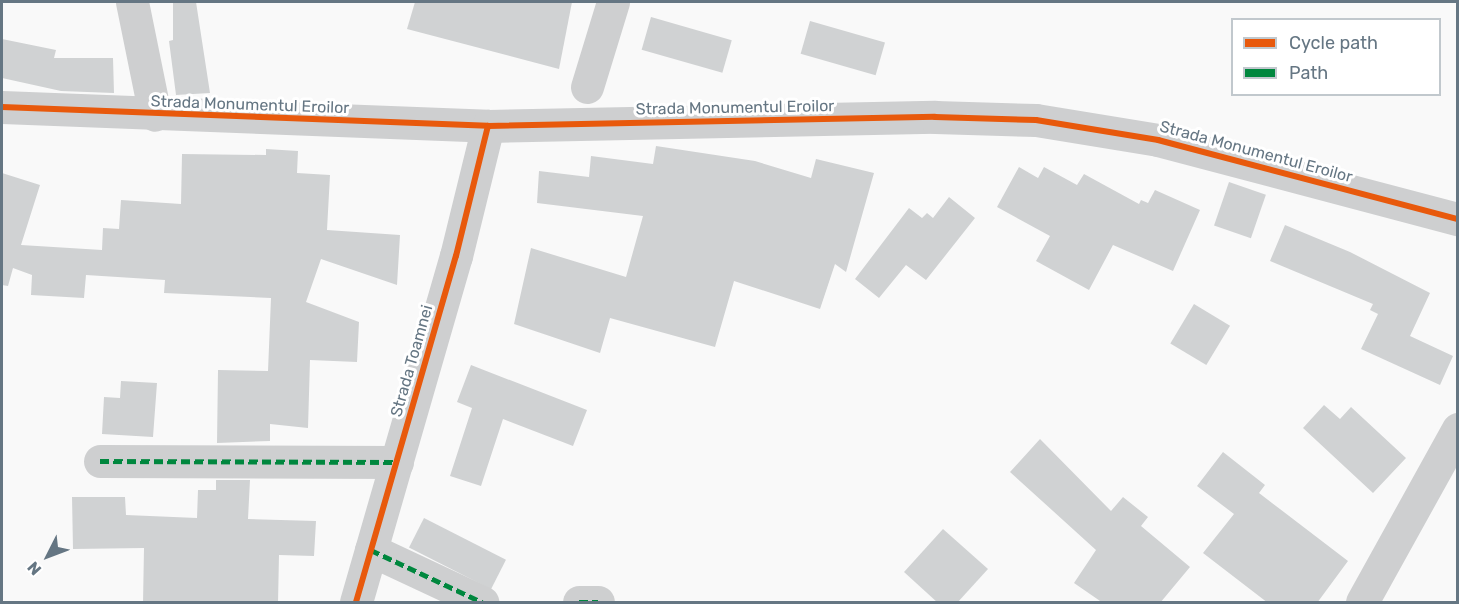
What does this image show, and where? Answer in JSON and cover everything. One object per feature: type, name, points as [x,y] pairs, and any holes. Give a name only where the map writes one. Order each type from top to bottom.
[{"type":"street","name":"Strada Monumentul Eroilor","points":[[132,2],[155,115]]},
{"type":"street","points":[[587,87],[613,2]]},
{"type":"street","name":"Strada Monumentul Eroilor","points":[[2,107],[155,115],[488,126],[935,117],[1036,120],[1158,140],[1458,219]]},
{"type":"street","name":"Strada Toamnei","points":[[356,603],[456,256],[488,126]]},
{"type":"street","points":[[1362,603],[1458,429]]},
{"type":"street","points":[[100,461],[397,462]]},
{"type":"street","points":[[371,550],[482,603]]},
{"type":"street","points":[[579,603],[598,603]]},
{"type":"building","points":[[173,2],[196,2],[210,93],[176,95],[169,41],[173,40]]},
{"type":"building","points":[[415,2],[572,2],[559,69],[407,29]]},
{"type":"building","points":[[651,17],[732,40],[722,73],[642,50]]},
{"type":"building","points":[[810,21],[885,42],[876,75],[801,54]]},
{"type":"building","points":[[2,39],[56,50],[54,58],[113,58],[114,93],[61,91],[2,78]]},
{"type":"building","points":[[656,146],[755,161],[811,178],[816,159],[874,173],[846,272],[835,264],[820,309],[734,281],[715,347],[610,318],[600,353],[514,324],[531,248],[626,277],[643,216],[537,203],[539,171],[589,177],[591,156],[653,164]]},
{"type":"building","points":[[266,149],[298,151],[297,173],[330,175],[327,230],[400,235],[397,285],[321,259],[306,302],[359,322],[357,362],[310,360],[308,428],[270,424],[270,441],[217,443],[218,370],[268,371],[271,298],[164,293],[165,280],[86,275],[84,298],[31,295],[32,275],[13,268],[8,286],[2,285],[2,173],[40,185],[21,245],[102,250],[103,228],[119,229],[121,200],[181,204],[182,154],[266,155]]},
{"type":"building","points":[[1019,167],[1038,178],[1044,167],[1077,185],[1084,174],[1139,204],[1141,200],[1148,203],[1155,190],[1200,210],[1173,271],[1113,245],[1089,290],[1036,261],[1050,236],[997,207]]},
{"type":"building","points":[[1229,182],[1266,195],[1251,238],[1214,225]]},
{"type":"building","points":[[949,197],[975,218],[926,280],[906,265],[879,298],[855,279],[909,208],[922,218],[927,213],[933,218]]},
{"type":"building","points":[[1285,225],[1350,252],[1430,293],[1410,336],[1453,356],[1440,385],[1361,349],[1378,314],[1370,310],[1373,304],[1270,261]]},
{"type":"building","points":[[1194,304],[1230,326],[1206,365],[1170,343]]},
{"type":"building","points":[[471,365],[587,410],[573,446],[503,419],[481,486],[450,476],[472,408],[457,402]]},
{"type":"building","points":[[121,381],[157,383],[153,437],[102,434],[104,397],[120,398]]},
{"type":"building","points":[[1324,405],[1340,419],[1351,407],[1406,458],[1373,493],[1303,428]]},
{"type":"building","points":[[1040,439],[1111,511],[1123,497],[1148,517],[1141,526],[1190,567],[1160,603],[1103,603],[1074,583],[1096,550],[1010,472]]},
{"type":"building","points":[[1223,452],[1265,485],[1259,493],[1348,561],[1317,603],[1268,603],[1203,553],[1234,514],[1197,486]]},
{"type":"building","points":[[216,480],[250,480],[248,519],[316,521],[314,556],[279,555],[278,603],[143,603],[144,548],[73,549],[72,497],[125,497],[126,515],[197,518],[198,490],[216,490]]},
{"type":"building","points":[[424,518],[506,560],[491,589],[409,547]]},
{"type":"building","points":[[943,529],[988,569],[957,603],[938,603],[904,572]]},
{"type":"marked path","points":[[100,461],[397,462]]},
{"type":"marked path","points":[[371,550],[482,602]]},
{"type":"marked path","points":[[579,602],[598,602]]},
{"type":"cycle path","points":[[2,107],[488,126],[935,117],[1036,120],[1158,140],[1458,219]]},
{"type":"cycle path","points":[[356,602],[456,256],[488,126]]}]
